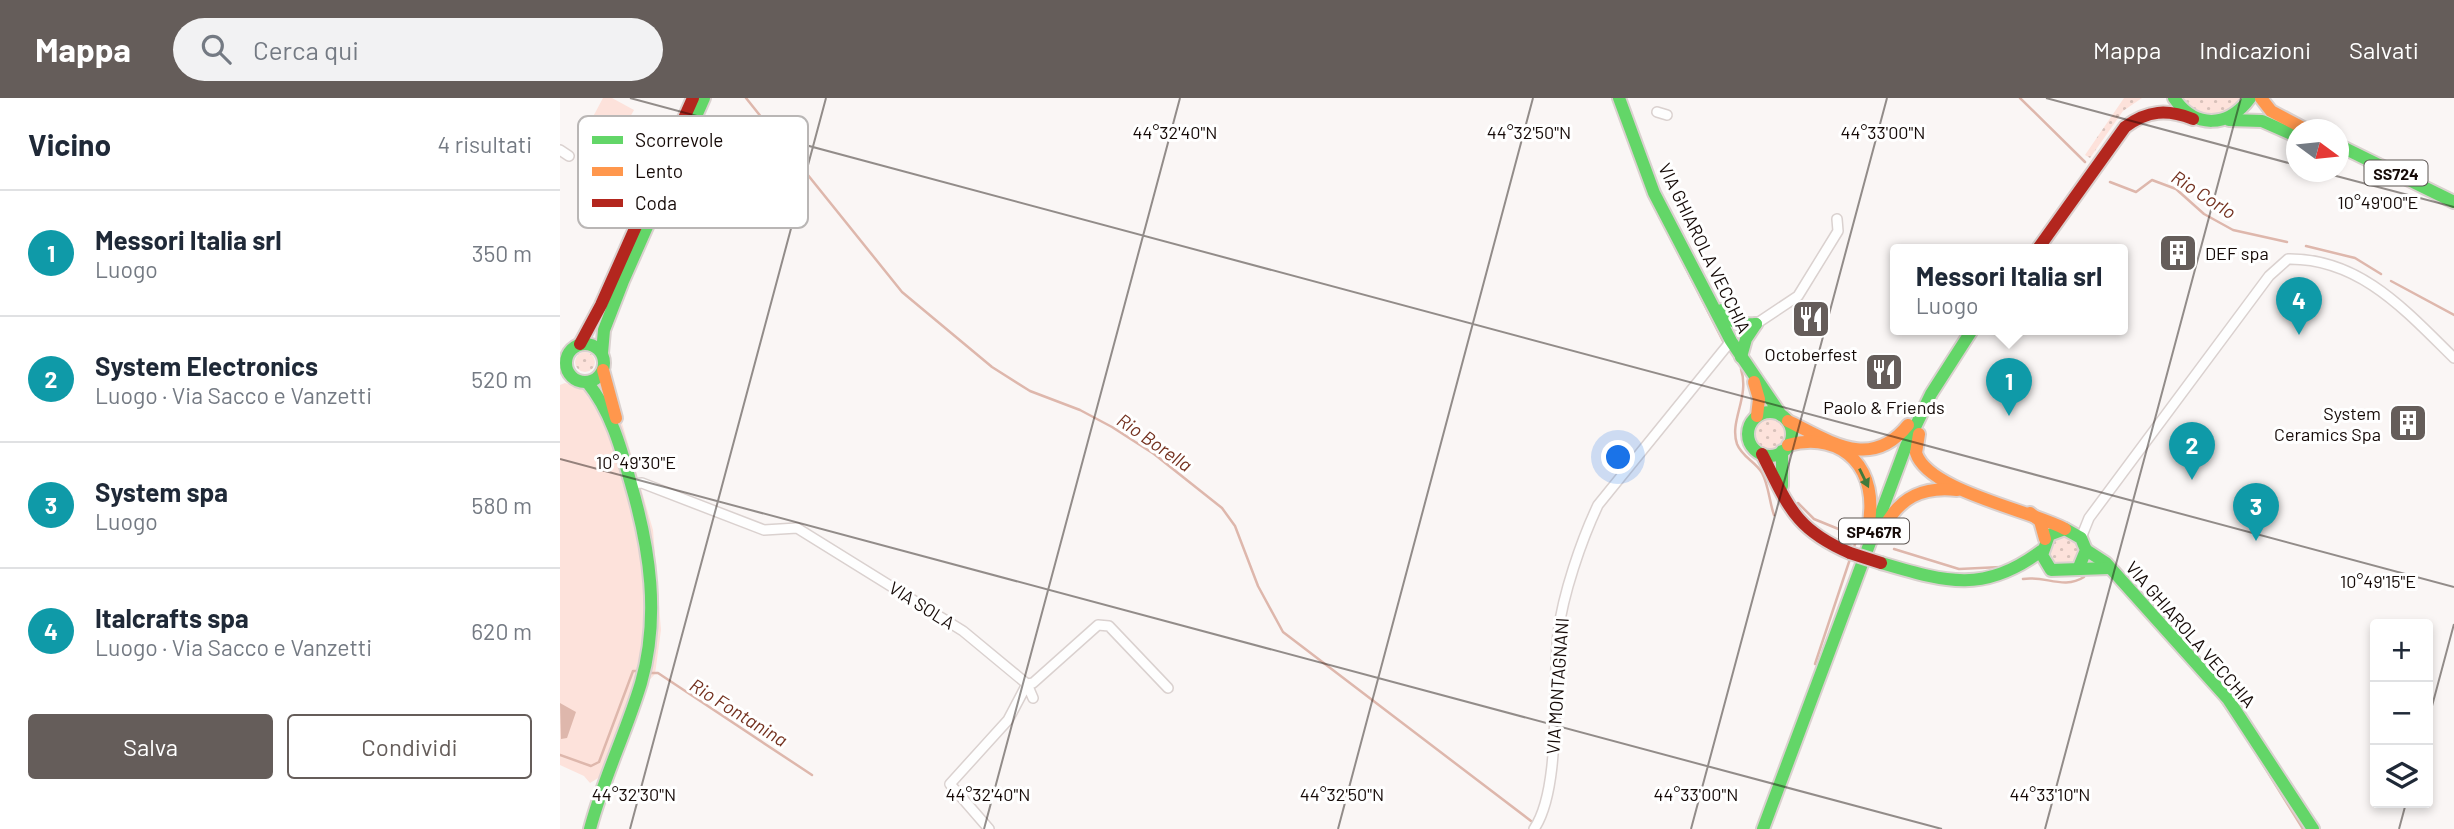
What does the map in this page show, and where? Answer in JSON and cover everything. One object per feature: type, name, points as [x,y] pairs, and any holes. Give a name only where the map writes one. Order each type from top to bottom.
[{"type":"main road","name":"VIA GHIAROLA VECCHIA","points":[[1619,98],[1654,193],[1731,341],[1784,418],[1791,433],[1786,448],[1783,493]]},
{"type":"main road","points":[[2174,98],[2178,106],[2193,118]]},
{"type":"main road","points":[[2225,121],[2242,110],[2250,98]]},
{"type":"main road","points":[[2261,98],[2271,111],[2286,119]]},
{"type":"main road","points":[[2033,244],[2123,123],[2149,100]]},
{"type":"main road","points":[[2041,244],[2123,123],[2141,114],[2159,110],[2174,111],[2204,122],[2262,121],[2286,131]]},
{"type":"main road","name":"SS724","points":[[2349,150],[2454,202]]},
{"type":"main road","name":"SS724","points":[[2349,162],[2454,213]]},
{"type":"main road","points":[[574,378],[563,362],[571,349],[580,344],[636,228]]},
{"type":"main road","points":[[590,829],[599,794],[641,682],[649,643],[651,578],[603,370],[602,353],[604,330],[644,228]]},
{"type":"main road","points":[[1712,304],[1719,304],[1727,319],[1742,325],[1756,324]]},
{"type":"main road","points":[[1741,357],[1746,339],[1756,324]]},
{"type":"main road","points":[[1731,341],[1742,325]]},
{"type":"main road","name":"SP467R","points":[[1763,829],[1916,424],[1970,335]]},
{"type":"main road","name":"SP467R","points":[[1962,350],[1976,335]]},
{"type":"main road","points":[[1731,341],[1746,339]]},
{"type":"main road","points":[[580,344],[593,345],[602,353]]},
{"type":"main road","points":[[1757,416],[1769,412],[1849,449],[1877,451],[1889,447],[1900,438],[1951,355],[1962,350]]},
{"type":"main road","points":[[1962,350],[1929,411],[1915,446],[1917,460],[1924,469],[1974,493],[2067,529]]},
{"type":"main road","points":[[587,382],[598,377],[603,370]]},
{"type":"main road","name":"VIA GHIAROLA VECCHIA","points":[[1750,372],[1759,399],[1757,416],[1750,425],[1748,436],[1753,447],[1762,454],[1801,526],[1822,542],[1850,553],[1937,580],[1964,584],[2001,578],[2021,568],[2054,531],[2067,529],[2109,568],[2228,699],[2313,829]]},
{"type":"main road","points":[[560,380],[574,378],[587,382],[606,410],[624,459]]},
{"type":"main road","points":[[1762,454],[1775,455],[1786,448],[1819,440],[1844,452],[1861,468],[1873,499],[1870,522],[1834,639]]},
{"type":"main road","points":[[1834,639],[1866,575],[1886,524],[1903,501],[1928,489],[1944,488],[1974,493]]},
{"type":"main road","points":[[2028,512],[2040,521],[2049,568]]},
{"type":"main road","points":[[2079,567],[2084,544]]},
{"type":"main road","name":"VIA GHIAROLA VECCHIA","points":[[2021,568],[2049,568],[2064,574],[2079,567],[2109,568]]},
{"type":"street","points":[[1756,324],[1798,296],[1838,231],[1837,219]]},
{"type":"street","points":[[2084,544],[2090,518],[2269,276],[2288,259],[2337,266],[2370,282],[2454,358]]},
{"type":"street","name":"VIA MONTAGNANI","points":[[1534,829],[1551,770],[1559,625],[1590,523],[1598,505],[1731,341]]},
{"type":"street","name":"VIA SOLA","points":[[631,484],[642,483],[764,530],[797,528],[963,631],[1027,684]]},
{"type":"street","points":[[2067,529],[2090,518]]},
{"type":"street","points":[[1027,684],[1033,683],[1098,625],[1103,625],[1109,626],[1168,688]]},
{"type":"street","points":[[1027,684],[1028,691],[1034,698]]},
{"type":"street","points":[[989,829],[950,784],[1008,720],[1027,684]]},
{"type":"shaded area","points":[[603,98],[612,98],[634,110],[631,116],[593,116]]},
{"type":"shaded area","points":[[2124,98],[2142,98],[2123,111],[2090,158],[2085,155]]},
{"type":"shaded area","points":[[2178,98],[2244,98],[2232,112],[2207,118]]},
{"type":"shaded area","points":[[581,352],[589,352],[595,362],[589,372],[581,372],[575,366],[575,358]]},
{"type":"shaded area","points":[[565,383],[578,387],[611,385],[653,530],[661,630],[655,674],[638,692],[608,772],[590,783],[584,776],[560,765],[560,385]]},
{"type":"shaded area","points":[[1770,417],[1782,421],[1786,433],[1782,445],[1770,449],[1758,445],[1754,433],[1758,421]]},
{"type":"shaded area","points":[[2064,535],[2075,540],[2080,551],[2075,562],[2064,567],[2053,562],[2048,551],[2053,540]]},
{"type":"shaded area","points":[[560,703],[576,712],[567,738],[561,739]]},
{"type":"waterway","name":"Rio Borella","points":[[746,98],[760,116]]},
{"type":"waterway","name":"Rio Corlo","points":[[2020,98],[2085,162]]},
{"type":"waterway","name":"Rio Borella","points":[[808,175],[902,292],[992,367],[1030,391],[1080,410],[1112,427],[1154,454],[1222,508],[1235,526],[1258,586],[1283,632],[1531,821]]},
{"type":"waterway","name":"Rio Corlo","points":[[2110,182],[2136,192],[2152,180],[2176,189],[2204,214],[2233,230],[2287,242]]},
{"type":"waterway","points":[[1653,204],[1724,343]]},
{"type":"waterway","name":"Rio Corlo","points":[[2306,246],[2355,258],[2381,274]]},
{"type":"waterway","name":"Rio Corlo","points":[[2391,281],[2454,315]]},
{"type":"waterway","points":[[1741,369],[1743,389],[1735,435],[1737,444],[1762,473],[1774,515]]},
{"type":"waterway","points":[[1798,503],[1814,519],[1858,537]]},
{"type":"waterway","points":[[1853,550],[1861,527]]},
{"type":"waterway","points":[[1894,549],[1959,569],[2001,567]]},
{"type":"waterway","points":[[1815,664],[1851,556]]},
{"type":"waterway","points":[[2023,579],[2069,582],[2084,577]]},
{"type":"waterway","name":"Rio Fontanina","points":[[560,755],[591,766],[599,762],[633,671],[637,671]]},
{"type":"waterway","name":"Rio Fontanina","points":[[650,673],[658,673],[812,775]]},
{"type":"waterway","points":[[2219,698],[2229,712]]},
{"type":"waterway","points":[[2249,742],[2303,829]]},
{"type":"traffic: fast","points":[[696,116],[704,98]]},
{"type":"traffic: fast","points":[[1619,98],[1654,193],[1731,341],[1781,415]]},
{"type":"traffic: fast","points":[[2174,98],[2192,115],[2201,120],[2212,121],[2232,115],[2250,98]]},
{"type":"traffic: fast","points":[[2229,120],[2262,121],[2286,132]]},
{"type":"traffic: fast","points":[[2349,150],[2454,202]]},
{"type":"traffic: fast","points":[[602,353],[604,330],[646,228]]},
{"type":"traffic: fast","points":[[1722,310],[1736,323],[1756,324]]},
{"type":"traffic: fast","points":[[1741,357],[1746,339],[1756,324]]},
{"type":"traffic: fast","points":[[1763,829],[1906,446],[1931,394],[1969,335]]},
{"type":"traffic: fast","points":[[585,344],[599,349],[604,363],[599,377],[585,382],[571,377],[566,363],[571,349],[585,344]]},
{"type":"traffic: fast","points":[[587,382],[609,418],[627,470],[648,558],[651,608],[647,658],[641,683],[590,829]]},
{"type":"traffic: fast","points":[[1770,412],[1785,419],[1792,434],[1785,449],[1770,456],[1755,449],[1748,434],[1755,419],[1770,412]]},
{"type":"traffic: fast","points":[[1782,451],[1782,486]]},
{"type":"traffic: fast","points":[[2079,567],[2086,550],[2081,538],[2065,529],[2049,535],[2042,555],[2051,570],[2109,568]]},
{"type":"traffic: fast","points":[[2086,550],[2106,563],[2228,699],[2313,829]]},
{"type":"traffic: fast","points":[[1881,563],[1945,579],[1982,579],[2020,565],[2041,551]]},
{"type":"traffic: slow","points":[[2261,98],[2271,111],[2286,119]]},
{"type":"traffic: slow","points":[[603,370],[616,418]]},
{"type":"traffic: slow","points":[[1754,382],[1759,399],[1757,416]]},
{"type":"traffic: slow","points":[[1788,421],[1835,444],[1865,449],[1880,447],[1894,439],[1908,425]]},
{"type":"traffic: slow","points":[[1919,434],[1916,453],[1924,466],[1939,478],[1959,489],[2065,529]]},
{"type":"traffic: slow","points":[[1788,445],[1808,442],[1826,444],[1842,450],[1854,459],[1869,488],[1868,527]]},
{"type":"traffic: slow","points":[[1883,530],[1896,510],[1913,496],[1933,490],[1957,490]]},
{"type":"traffic: slow","points":[[2030,513],[2040,521],[2045,539]]},
{"type":"traffic: jam","points":[[685,116],[693,98]]},
{"type":"traffic: jam","points":[[2041,244],[2125,127],[2142,117],[2158,113],[2193,119]]},
{"type":"traffic: jam","points":[[580,344],[601,305],[635,228]]},
{"type":"traffic: jam","points":[[1762,454],[1787,501],[1804,525],[1816,535],[1850,553]]},
{"type":"traffic: jam","points":[[1850,553],[1881,563]]},
{"type":"place","name":"DEF spa","points":[[2178,253]]},
{"type":"place","name":"Octoberfest","points":[[1811,319]]},
{"type":"place","name":"Italcrafts spa","points":[[2299,335]]},
{"type":"place","name":"Paolo & Friends","points":[[1884,372]]},
{"type":"place","name":"Messori Italia srl","points":[[2009,416]]},
{"type":"place","name":"System Ceramics Spa","points":[[2408,423]]},
{"type":"place","name":"System Electronics","points":[[2192,480]]},
{"type":"place","name":"System spa","points":[[2256,541]]}]
